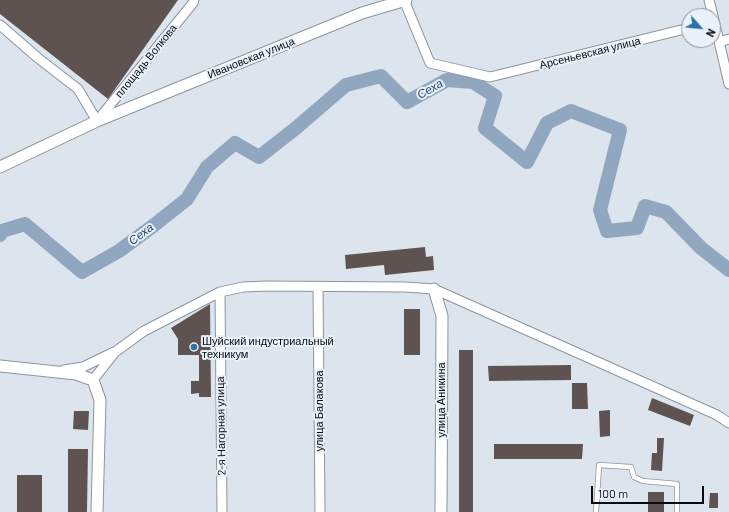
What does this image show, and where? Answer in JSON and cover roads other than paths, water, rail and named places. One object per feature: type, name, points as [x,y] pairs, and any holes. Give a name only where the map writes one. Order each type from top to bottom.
[{"type":"street","name":"площадь Волкова","points":[[97,121],[194,3],[194,0]]},
{"type":"street","name":"Ивановская улица","points":[[0,167],[97,121],[362,13],[405,0]]},
{"type":"street","name":"Арсеньевская улица","points":[[405,0],[430,63],[490,77],[681,30]]},
{"type":"street","points":[[0,25],[38,58],[78,89],[97,121]]},
{"type":"street","points":[[720,48],[729,84]]},
{"type":"street","points":[[56,372],[83,367],[115,352],[144,331],[220,292],[243,287],[266,286],[365,286],[434,289],[710,412],[729,423]]},
{"type":"street","name":"улица Балакова","points":[[318,287],[320,512]]},
{"type":"street","name":"улица Аникина","points":[[434,289],[442,316],[441,512]]},
{"type":"street","name":"2-я Нагорная улица","points":[[220,292],[222,512]]},
{"type":"street","points":[[92,380],[115,352]]},
{"type":"street","points":[[0,366],[76,374],[92,380],[100,400],[97,512]]},
{"type":"lane","points":[[596,512],[599,465],[631,467],[634,477],[643,481],[677,484],[677,512]]},
{"type":"waterway","name":"Сеха","points":[[0,235],[2,231],[25,224],[82,272],[119,251],[187,199],[207,167],[235,143],[259,157],[296,128],[346,85],[381,76],[407,102],[447,80],[473,82],[495,96],[485,128],[527,162],[547,123],[571,111],[620,130],[600,210],[607,231],[637,228],[645,206],[666,212],[701,248],[729,270]]},
{"type":"place","name":"Шуйский индустриальный техникум","points":[[194,347]]}]
